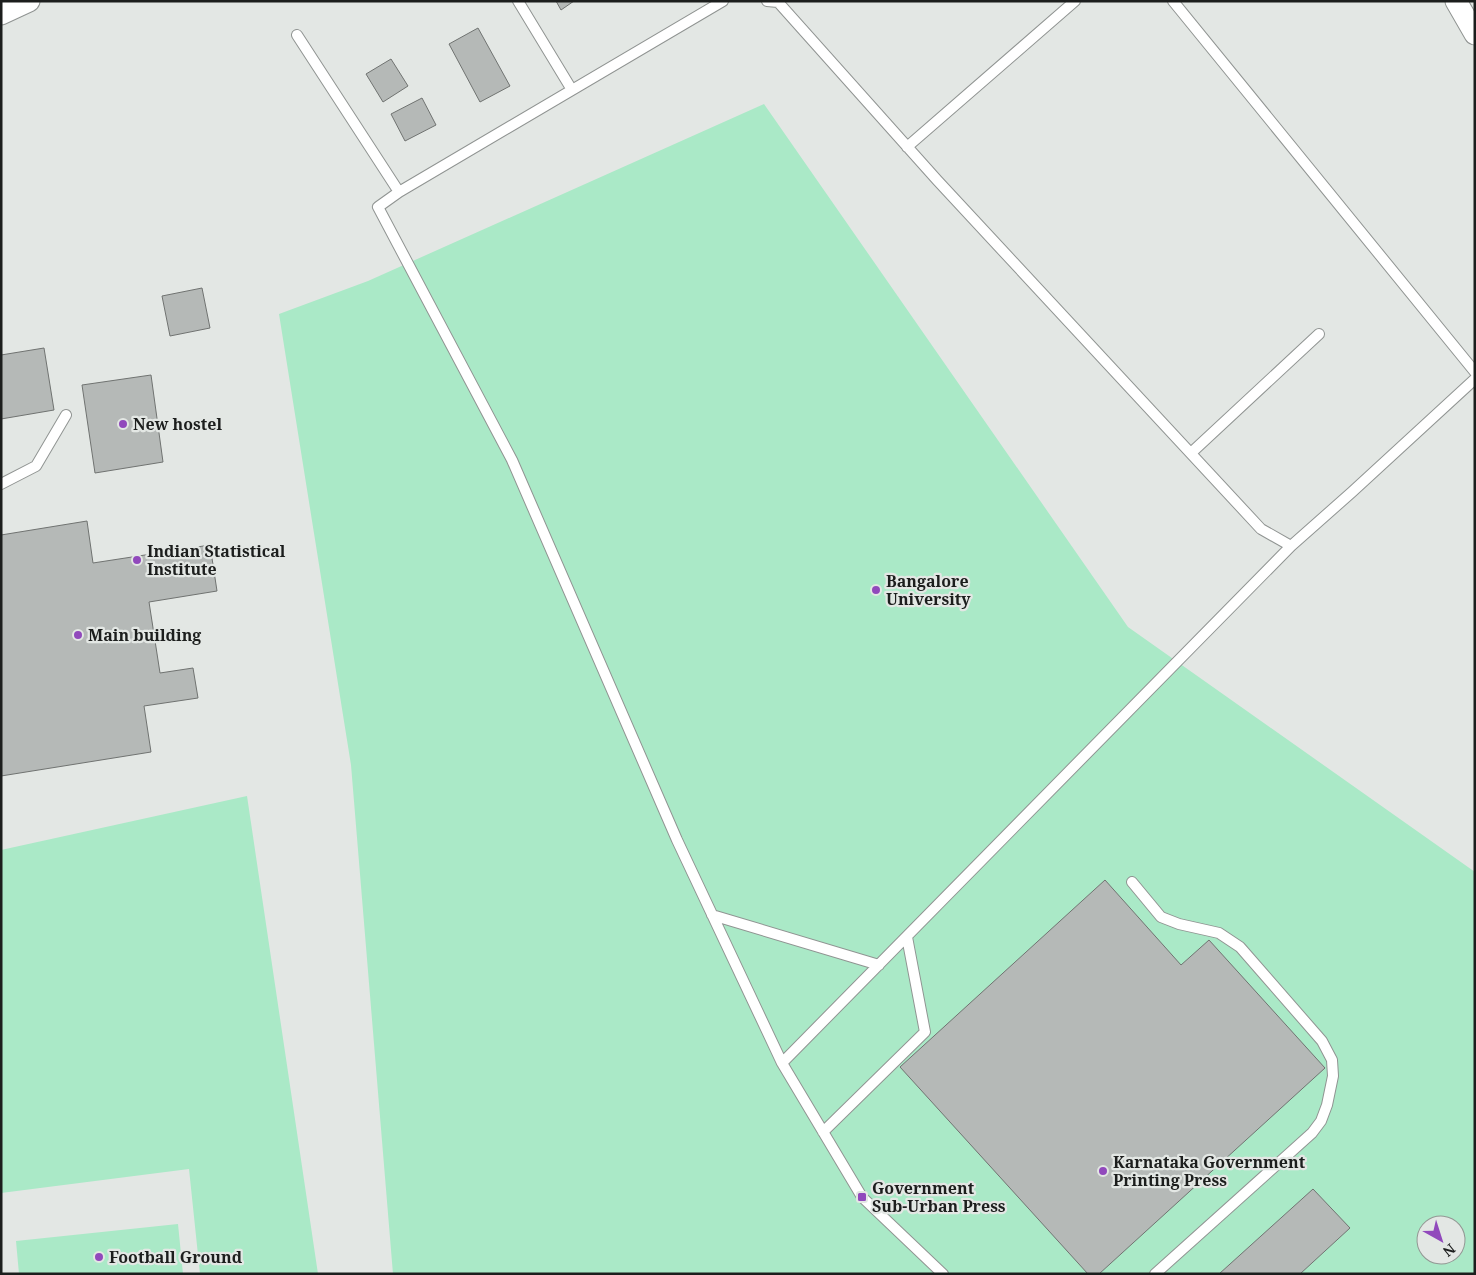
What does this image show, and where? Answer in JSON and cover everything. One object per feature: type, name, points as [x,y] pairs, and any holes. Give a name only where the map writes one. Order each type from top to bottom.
[{"type":"street","points":[[1,14],[29,1]]},
{"type":"street","points":[[1456,1],[1475,34]]},
{"type":"lane","points":[[518,1],[572,90]]},
{"type":"lane","points":[[722,1],[399,192],[378,207],[512,460],[677,840],[782,1063],[862,1197],[943,1274]]},
{"type":"lane","points":[[767,1],[778,2],[907,147],[1261,529],[1291,546]]},
{"type":"lane","points":[[907,147],[1075,1]]},
{"type":"lane","points":[[1173,1],[1475,372]]},
{"type":"lane","points":[[297,35],[399,192]]},
{"type":"lane","points":[[1191,452],[1319,334]]},
{"type":"lane","points":[[782,1063],[1291,546],[1475,379]]},
{"type":"lane","points":[[1,484],[36,466],[66,414]]},
{"type":"lane","points":[[1132,882],[1161,916],[1179,924],[1219,933],[1240,947],[1322,1042],[1332,1060],[1334,1076],[1321,1121],[1312,1134],[1155,1274]]},
{"type":"lane","points":[[712,915],[879,965]]},
{"type":"lane","points":[[823,1132],[925,1032],[906,937]]},
{"type":"green space","name":"Bangalore University","points":[[764,104],[1128,627],[1475,872],[1475,1274],[393,1274],[351,765],[279,314],[368,281]]},
{"type":"green space","points":[[247,796],[318,1274],[200,1274],[189,1169],[1,1193],[1,850]]},
{"type":"green space","name":"Football Ground","points":[[178,1224],[183,1274],[19,1274],[16,1241]]},
{"type":"building","points":[[556,1],[574,1],[561,10]]},
{"type":"building","points":[[478,28],[510,86],[480,102],[449,44]]},
{"type":"building","points":[[391,59],[408,86],[383,102],[366,74]]},
{"type":"building","points":[[422,98],[436,125],[405,141],[391,114]]},
{"type":"building","points":[[202,288],[210,328],[170,336],[162,296]]},
{"type":"building","points":[[44,348],[54,410],[1,419],[1,355]]},
{"type":"building","name":"New hostel","points":[[151,375],[163,462],[95,473],[82,385]]},
{"type":"building","name":"Main building","points":[[87,521],[93,563],[210,545],[217,591],[149,602],[160,673],[193,668],[198,698],[144,706],[151,752],[1,776],[1,535]]},
{"type":"building","name":"Karnataka Government Printing Press","points":[[1105,880],[1181,965],[1209,940],[1325,1068],[1099,1274],[1088,1274],[900,1067]]},
{"type":"building","points":[[1313,1189],[1350,1228],[1300,1274],[1219,1274]]},
{"type":"place","name":"New hostel","points":[[123,424]]},
{"type":"place","name":"Indian Statistical Institute","points":[[137,560]]},
{"type":"place","name":"Bangalore University","points":[[876,590]]},
{"type":"place","name":"Main building","points":[[78,635]]},
{"type":"place","name":"Karnataka Government Printing Press","points":[[1103,1171]]},
{"type":"place","name":"Government Sub-Urban Press","points":[[862,1197]]},
{"type":"place","name":"Football Ground","points":[[99,1257]]}]
